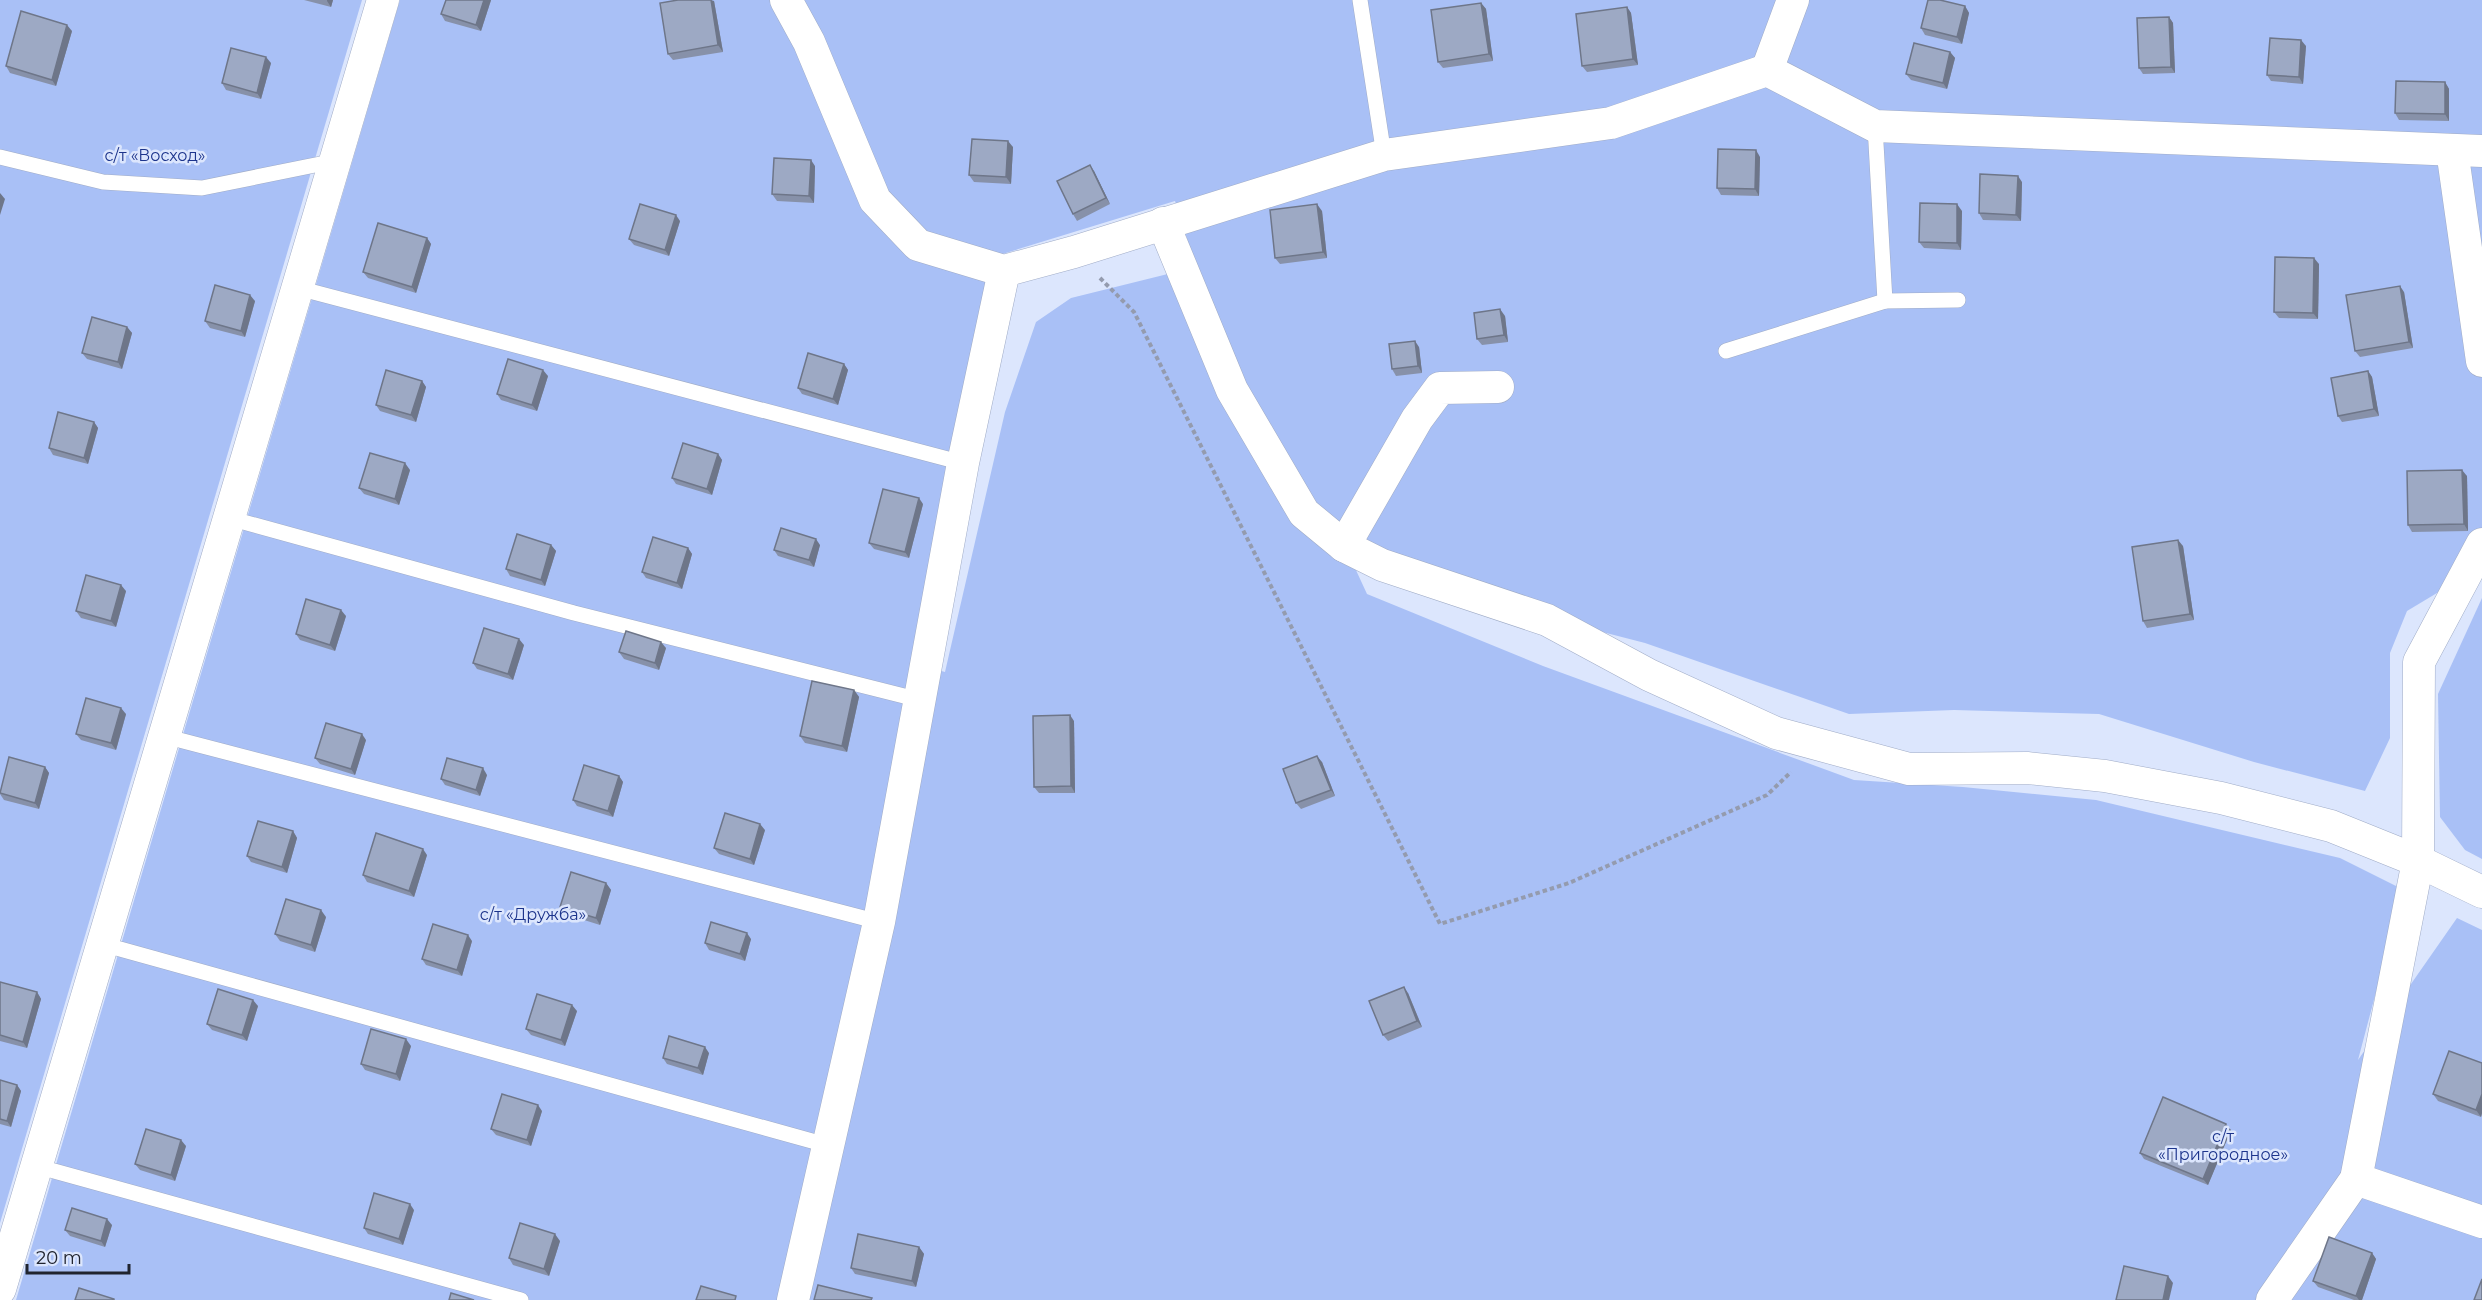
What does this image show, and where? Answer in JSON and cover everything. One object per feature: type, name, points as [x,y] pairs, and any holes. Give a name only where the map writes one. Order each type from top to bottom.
[{"type":"street","points":[[0,1289],[383,0]]},
{"type":"street","points":[[786,0],[809,42],[875,200],[918,244],[1004,271],[1074,252],[1384,155],[1611,123],[1767,70],[1875,126],[2467,151],[2482,362]]},
{"type":"street","points":[[1767,70],[1793,0]]},
{"type":"street","points":[[1163,223],[1232,390],[1304,513],[1344,546],[1382,565],[1547,620],[1649,675],[1776,733],[1909,769],[2027,768],[2105,776],[2221,798],[2331,826],[2418,861],[2482,892]]},
{"type":"street","points":[[793,1300],[830,1146],[879,922],[963,463],[1004,271]]},
{"type":"street","points":[[1344,546],[1417,419],[1440,388],[1498,387]]},
{"type":"street","points":[[2272,1300],[2356,1179],[2418,861],[2420,662],[2482,544]]},
{"type":"street","points":[[2356,1179],[2482,1222]]},
{"type":"lane","points":[[1360,0],[1384,155]]},
{"type":"lane","points":[[1875,126],[1885,301]]},
{"type":"lane","points":[[0,157],[103,182],[202,188],[335,161]]},
{"type":"lane","points":[[298,288],[963,463]]},
{"type":"lane","points":[[1726,351],[1885,301],[1958,300]]},
{"type":"lane","points":[[229,518],[574,613],[920,700]]},
{"type":"lane","points":[[164,736],[879,922]]},
{"type":"lane","points":[[102,944],[830,1146]]},
{"type":"lane","points":[[36,1166],[521,1300]]},
{"type":"path","points":[[1074,252],[1134,312],[1440,924],[1569,883],[1767,795],[1820,745]]},
{"type":"green space","name":"с/т «Восход»","points":[[0,0],[362,0],[0,1223]]},
{"type":"green space","name":"с/т «Дружба»","points":[[400,0],[2482,0],[2482,566],[2407,611],[2390,653],[2390,738],[2365,791],[2254,762],[2099,714],[1954,710],[1849,714],[1645,643],[1355,568],[1367,594],[1543,666],[1854,780],[1963,787],[2096,800],[2340,858],[2398,887],[2398,909],[2358,1060],[2457,918],[2482,930],[2482,1300],[16,1300]],"holes":[[[1175,201],[1196,267],[1071,298],[1036,322],[1005,412],[945,672],[912,663],[996,256]]]},
{"type":"green space","points":[[2482,598],[2482,859],[2465,850],[2440,817],[2438,694]]},
{"type":"building","points":[[446,0],[484,0],[476,25],[441,14]]},
{"type":"building","points":[[678,0],[711,0],[718,45],[668,54],[660,3]]},
{"type":"building","points":[[1928,0],[1940,0],[1965,6],[1957,37],[1921,28]]},
{"type":"building","points":[[1481,3],[1489,54],[1438,62],[1431,10]]},
{"type":"building","points":[[1627,7],[1633,59],[1582,66],[1576,14]]},
{"type":"building","points":[[21,11],[67,25],[52,80],[6,66]]},
{"type":"building","points":[[2169,17],[2171,67],[2139,68],[2137,18]]},
{"type":"building","points":[[2270,38],[2301,40],[2299,77],[2267,75]]},
{"type":"building","points":[[1914,43],[1950,52],[1943,83],[1906,74]]},
{"type":"building","points":[[231,48],[266,57],[257,93],[222,83]]},
{"type":"building","points":[[2396,81],[2445,82],[2445,114],[2395,113]]},
{"type":"building","points":[[972,139],[1008,141],[1006,177],[969,175]]},
{"type":"building","points":[[1718,149],[1756,150],[1755,189],[1717,188]]},
{"type":"building","points":[[774,158],[811,160],[809,196],[772,194]]},
{"type":"building","points":[[1090,165],[1106,198],[1073,214],[1057,181]]},
{"type":"building","points":[[1980,174],[2018,176],[2016,215],[1979,213]]},
{"type":"building","points":[[1920,203],[1957,204],[1957,243],[1919,242]]},
{"type":"building","points":[[640,204],[676,215],[665,250],[629,239]]},
{"type":"building","points":[[1317,204],[1323,252],[1275,258],[1270,210]]},
{"type":"building","points":[[378,223],[427,238],[412,287],[363,272]]},
{"type":"building","points":[[2275,257],[2314,258],[2313,313],[2274,312]]},
{"type":"building","points":[[215,285],[250,295],[241,331],[205,321]]},
{"type":"building","points":[[2400,286],[2409,342],[2355,351],[2346,295]]},
{"type":"building","points":[[1500,309],[1504,335],[1477,339],[1474,313]]},
{"type":"building","points":[[92,317],[127,327],[118,362],[82,353]]},
{"type":"building","points":[[1415,341],[1418,366],[1392,369],[1389,344]]},
{"type":"building","points":[[808,353],[844,364],[833,399],[798,388]]},
{"type":"building","points":[[508,359],[543,370],[532,405],[497,394]]},
{"type":"building","points":[[386,370],[422,381],[411,415],[376,405]]},
{"type":"building","points":[[2368,371],[2374,409],[2338,416],[2331,378]]},
{"type":"building","points":[[58,412],[94,422],[84,458],[49,448]]},
{"type":"building","points":[[683,443],[718,454],[707,489],[672,478]]},
{"type":"building","points":[[370,453],[405,463],[395,499],[359,488]]},
{"type":"building","points":[[2462,470],[2464,524],[2408,525],[2407,471]]},
{"type":"building","points":[[883,489],[919,498],[905,552],[869,543]]},
{"type":"building","points":[[781,528],[816,539],[809,560],[774,550]]},
{"type":"building","points":[[517,534],[551,545],[541,580],[506,569]]},
{"type":"building","points":[[653,537],[688,548],[677,583],[642,572]]},
{"type":"building","points":[[2178,540],[2190,614],[2143,621],[2132,547]]},
{"type":"building","points":[[86,575],[121,585],[111,621],[76,611]]},
{"type":"building","points":[[306,599],[341,610],[330,645],[296,634]]},
{"type":"building","points":[[484,628],[519,639],[508,674],[473,663]]},
{"type":"building","points":[[626,631],[661,642],[655,663],[619,652]]},
{"type":"building","points":[[812,681],[854,690],[842,746],[800,736]]},
{"type":"building","points":[[86,698],[121,708],[111,743],[76,734]]},
{"type":"building","points":[[1070,715],[1071,786],[1034,787],[1033,716]]},
{"type":"building","points":[[326,723],[362,734],[351,769],[315,758]]},
{"type":"building","points":[[1317,756],[1331,790],[1296,803],[1283,769]]},
{"type":"building","points":[[9,757],[45,767],[35,803],[0,793]]},
{"type":"building","points":[[447,758],[483,768],[476,790],[441,779]]},
{"type":"building","points":[[584,765],[619,776],[608,811],[573,800]]},
{"type":"building","points":[[725,813],[760,824],[750,859],[714,848]]},
{"type":"building","points":[[258,821],[293,831],[282,867],[247,856]]},
{"type":"building","points":[[376,833],[423,849],[409,891],[363,875]]},
{"type":"building","points":[[571,872],[606,883],[596,918],[560,907]]},
{"type":"building","points":[[286,899],[321,910],[311,945],[275,934]]},
{"type":"building","points":[[711,922],[747,933],[740,954],[705,943]]},
{"type":"building","points":[[433,924],[468,935],[457,970],[422,959]]},
{"type":"building","points":[[0,982],[37,992],[23,1042],[0,1035]]},
{"type":"building","points":[[1404,987],[1417,1021],[1383,1035],[1369,1001]]},
{"type":"building","points":[[218,989],[253,1000],[242,1035],[207,1024]]},
{"type":"building","points":[[537,994],[572,1005],[561,1040],[526,1029]]},
{"type":"building","points":[[371,1029],[406,1039],[396,1074],[361,1064]]},
{"type":"building","points":[[669,1036],[705,1047],[698,1068],[663,1058]]},
{"type":"building","points":[[2449,1051],[2482,1063],[2482,1094],[2476,1110],[2433,1094]]},
{"type":"building","points":[[0,1080],[17,1085],[7,1121],[0,1119]]},
{"type":"building","points":[[502,1094],[538,1105],[527,1140],[491,1129]]},
{"type":"building","points":[[2163,1097],[2226,1124],[2203,1179],[2140,1153]]},
{"type":"building","points":[[146,1129],[181,1140],[171,1175],[135,1164]]},
{"type":"building","points":[[374,1193],[410,1204],[399,1239],[364,1228]]},
{"type":"building","points":[[72,1208],[107,1219],[101,1241],[65,1230]]},
{"type":"building","points":[[520,1223],[555,1234],[544,1269],[509,1258]]},
{"type":"building","points":[[858,1234],[919,1247],[912,1281],[851,1268]]},
{"type":"building","points":[[2329,1237],[2372,1253],[2356,1296],[2313,1281]]},
{"type":"building","points":[[2124,1266],[2168,1276],[2163,1300],[2116,1300]]},
{"type":"building","points":[[2482,1279],[2482,1300],[2474,1300]]},
{"type":"building","points":[[818,1285],[872,1298],[871,1300],[814,1300]]},
{"type":"building","points":[[701,1286],[736,1296],[735,1300],[696,1300]]},
{"type":"building","points":[[79,1288],[114,1299],[114,1300],[75,1300]]},
{"type":"building","points":[[451,1293],[474,1300],[449,1300]]},
{"type":"park label","name":"с/т «Пригородное»","points":[[2223,1145]]}]
